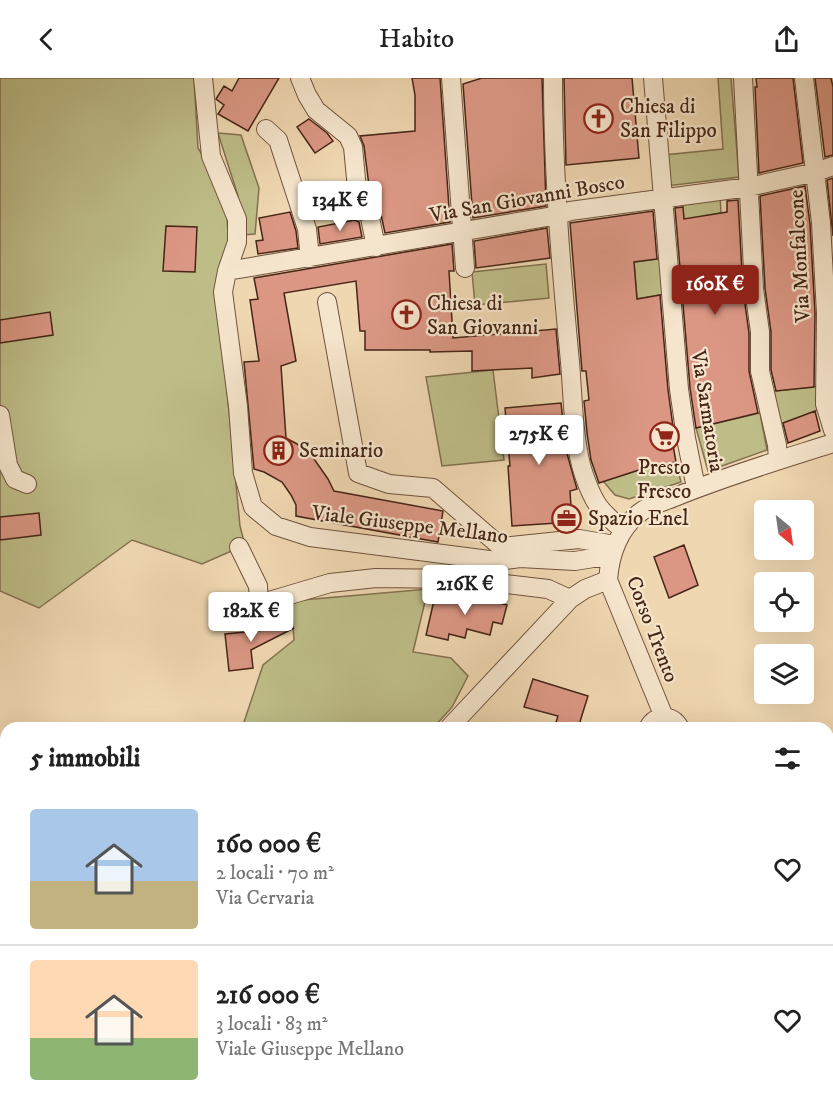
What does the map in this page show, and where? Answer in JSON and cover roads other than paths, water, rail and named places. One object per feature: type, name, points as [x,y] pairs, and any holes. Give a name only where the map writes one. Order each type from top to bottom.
[{"type":"street","name":"Viale Giuseppe Mellano","points":[[203,78],[211,156],[237,219],[237,242],[227,271],[223,292],[238,406],[243,473],[253,507],[276,526],[310,537],[497,561],[520,558],[575,561],[617,543]]},
{"type":"street","points":[[300,78],[316,110],[348,136],[353,147],[357,189],[362,211],[369,213],[376,247]]},
{"type":"street","points":[[453,78],[465,268]]},
{"type":"street","points":[[553,78],[559,215],[576,426],[583,473],[617,543]]},
{"type":"street","name":"Via Sarmatoria","points":[[653,78],[679,389],[696,488]]},
{"type":"street","points":[[743,78],[754,289],[760,332],[760,371],[777,445],[778,460]]},
{"type":"street","name":"Via Monfalcone","points":[[804,78],[824,169],[828,279],[825,404],[833,430]]},
{"type":"street","points":[[266,129],[278,140],[307,229],[310,258]]},
{"type":"street","name":"Via San Giovanni Bosco","points":[[227,271],[559,215],[570,211],[749,187],[824,169]]},
{"type":"street","points":[[327,302],[358,473],[389,484],[433,488],[501,547],[579,539],[617,543]]},
{"type":"street","points":[[0,415],[8,465],[15,479],[27,484]]},
{"type":"street","points":[[617,543],[638,514],[647,508],[696,488],[833,443]]},
{"type":"street","name":"Corso Trento","points":[[617,543],[608,580],[664,717]]},
{"type":"street","points":[[238,547],[258,586],[259,604],[330,583],[376,578],[463,579],[548,589],[570,599]]},
{"type":"street","points":[[455,722],[570,599],[585,589],[608,580]]},
{"type":"street","points":[[652,722],[664,717],[676,722]]},
{"type":"place","name":"Chiesa di San Filippo","points":[[599,118]]},
{"type":"place","name":"Chiesa di San Giovanni","points":[[406,315]]},
{"type":"place","name":"Presto Fresco","points":[[664,436]]},
{"type":"place","name":"Seminario","points":[[278,450]]},
{"type":"place","name":"Spazio Enel","points":[[567,518]]}]
